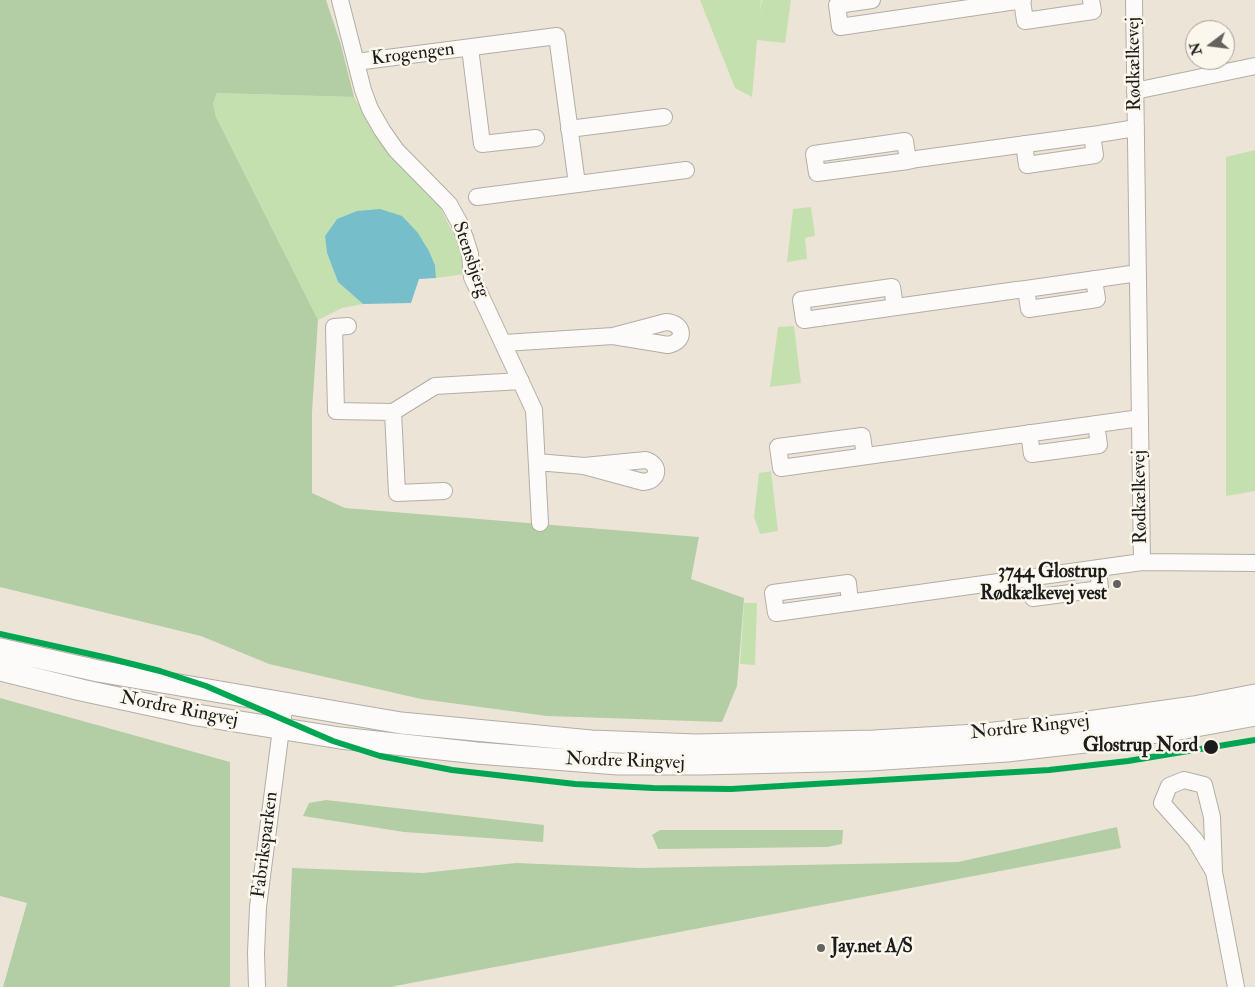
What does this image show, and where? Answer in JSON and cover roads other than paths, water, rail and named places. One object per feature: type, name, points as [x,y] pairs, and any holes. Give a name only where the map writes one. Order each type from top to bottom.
[{"type":"main road","name":"Nordre Ringvej","points":[[0,649],[98,672],[401,723],[591,741],[696,745],[874,742],[977,735],[1074,724],[1194,707],[1255,695]]},
{"type":"main road","name":"Nordre Ringvej","points":[[0,670],[197,715],[340,738],[477,754],[618,764],[869,760],[1007,751],[1185,728],[1255,715]]},
{"type":"street","name":"Stensbjerg","points":[[340,0],[363,90],[370,109],[396,150],[449,204],[459,222],[470,254],[472,277],[534,410],[540,523]]},
{"type":"street","points":[[872,0],[837,5],[840,26],[921,7],[1022,0],[1026,21],[1093,11],[1091,0]]},
{"type":"street","name":"Rødkælkevej","points":[[850,602],[1142,562],[1134,0]]},
{"type":"street","name":"Krogengen","points":[[356,62],[557,36],[576,184]]},
{"type":"street","name":"Krogengen","points":[[470,48],[482,144],[536,138]]},
{"type":"street","points":[[1135,91],[1255,66]]},
{"type":"street","points":[[569,129],[664,117]]},
{"type":"street","name":"Rødkælkevej","points":[[908,161],[905,141],[814,154],[817,173],[908,161],[1136,128]]},
{"type":"street","points":[[476,197],[686,170]]},
{"type":"street","points":[[895,307],[892,287],[801,300],[804,320],[1138,273]]},
{"type":"street","points":[[348,326],[334,327],[336,410],[393,412],[435,386],[521,381]]},
{"type":"street","points":[[504,343],[613,336]]},
{"type":"street","points":[[393,412],[397,493],[444,492]]},
{"type":"street","points":[[865,456],[862,436],[778,447],[781,468],[1140,418]]},
{"type":"street","points":[[537,462],[584,466]]},
{"type":"street","points":[[1142,562],[1255,563]]},
{"type":"street","name":"Fabriksparken","points":[[257,987],[258,907],[285,704]]},
{"type":"street","points":[[1214,872],[1195,840],[1162,803],[1169,786],[1184,780],[1204,785],[1212,817],[1214,872],[1236,987]]},
{"type":"water","points":[[380,209],[402,216],[418,233],[435,265],[436,278],[419,279],[411,303],[363,304],[338,282],[327,253],[325,236],[337,219],[357,211]]},
{"type":"place","name":"3744 Glostrup Rødkælkevej vest","points":[[1117,584]]},
{"type":"place","name":"Glostrup Nord","points":[[1211,747]]},
{"type":"place","name":"Jay.net A/S","points":[[821,948]]}]
